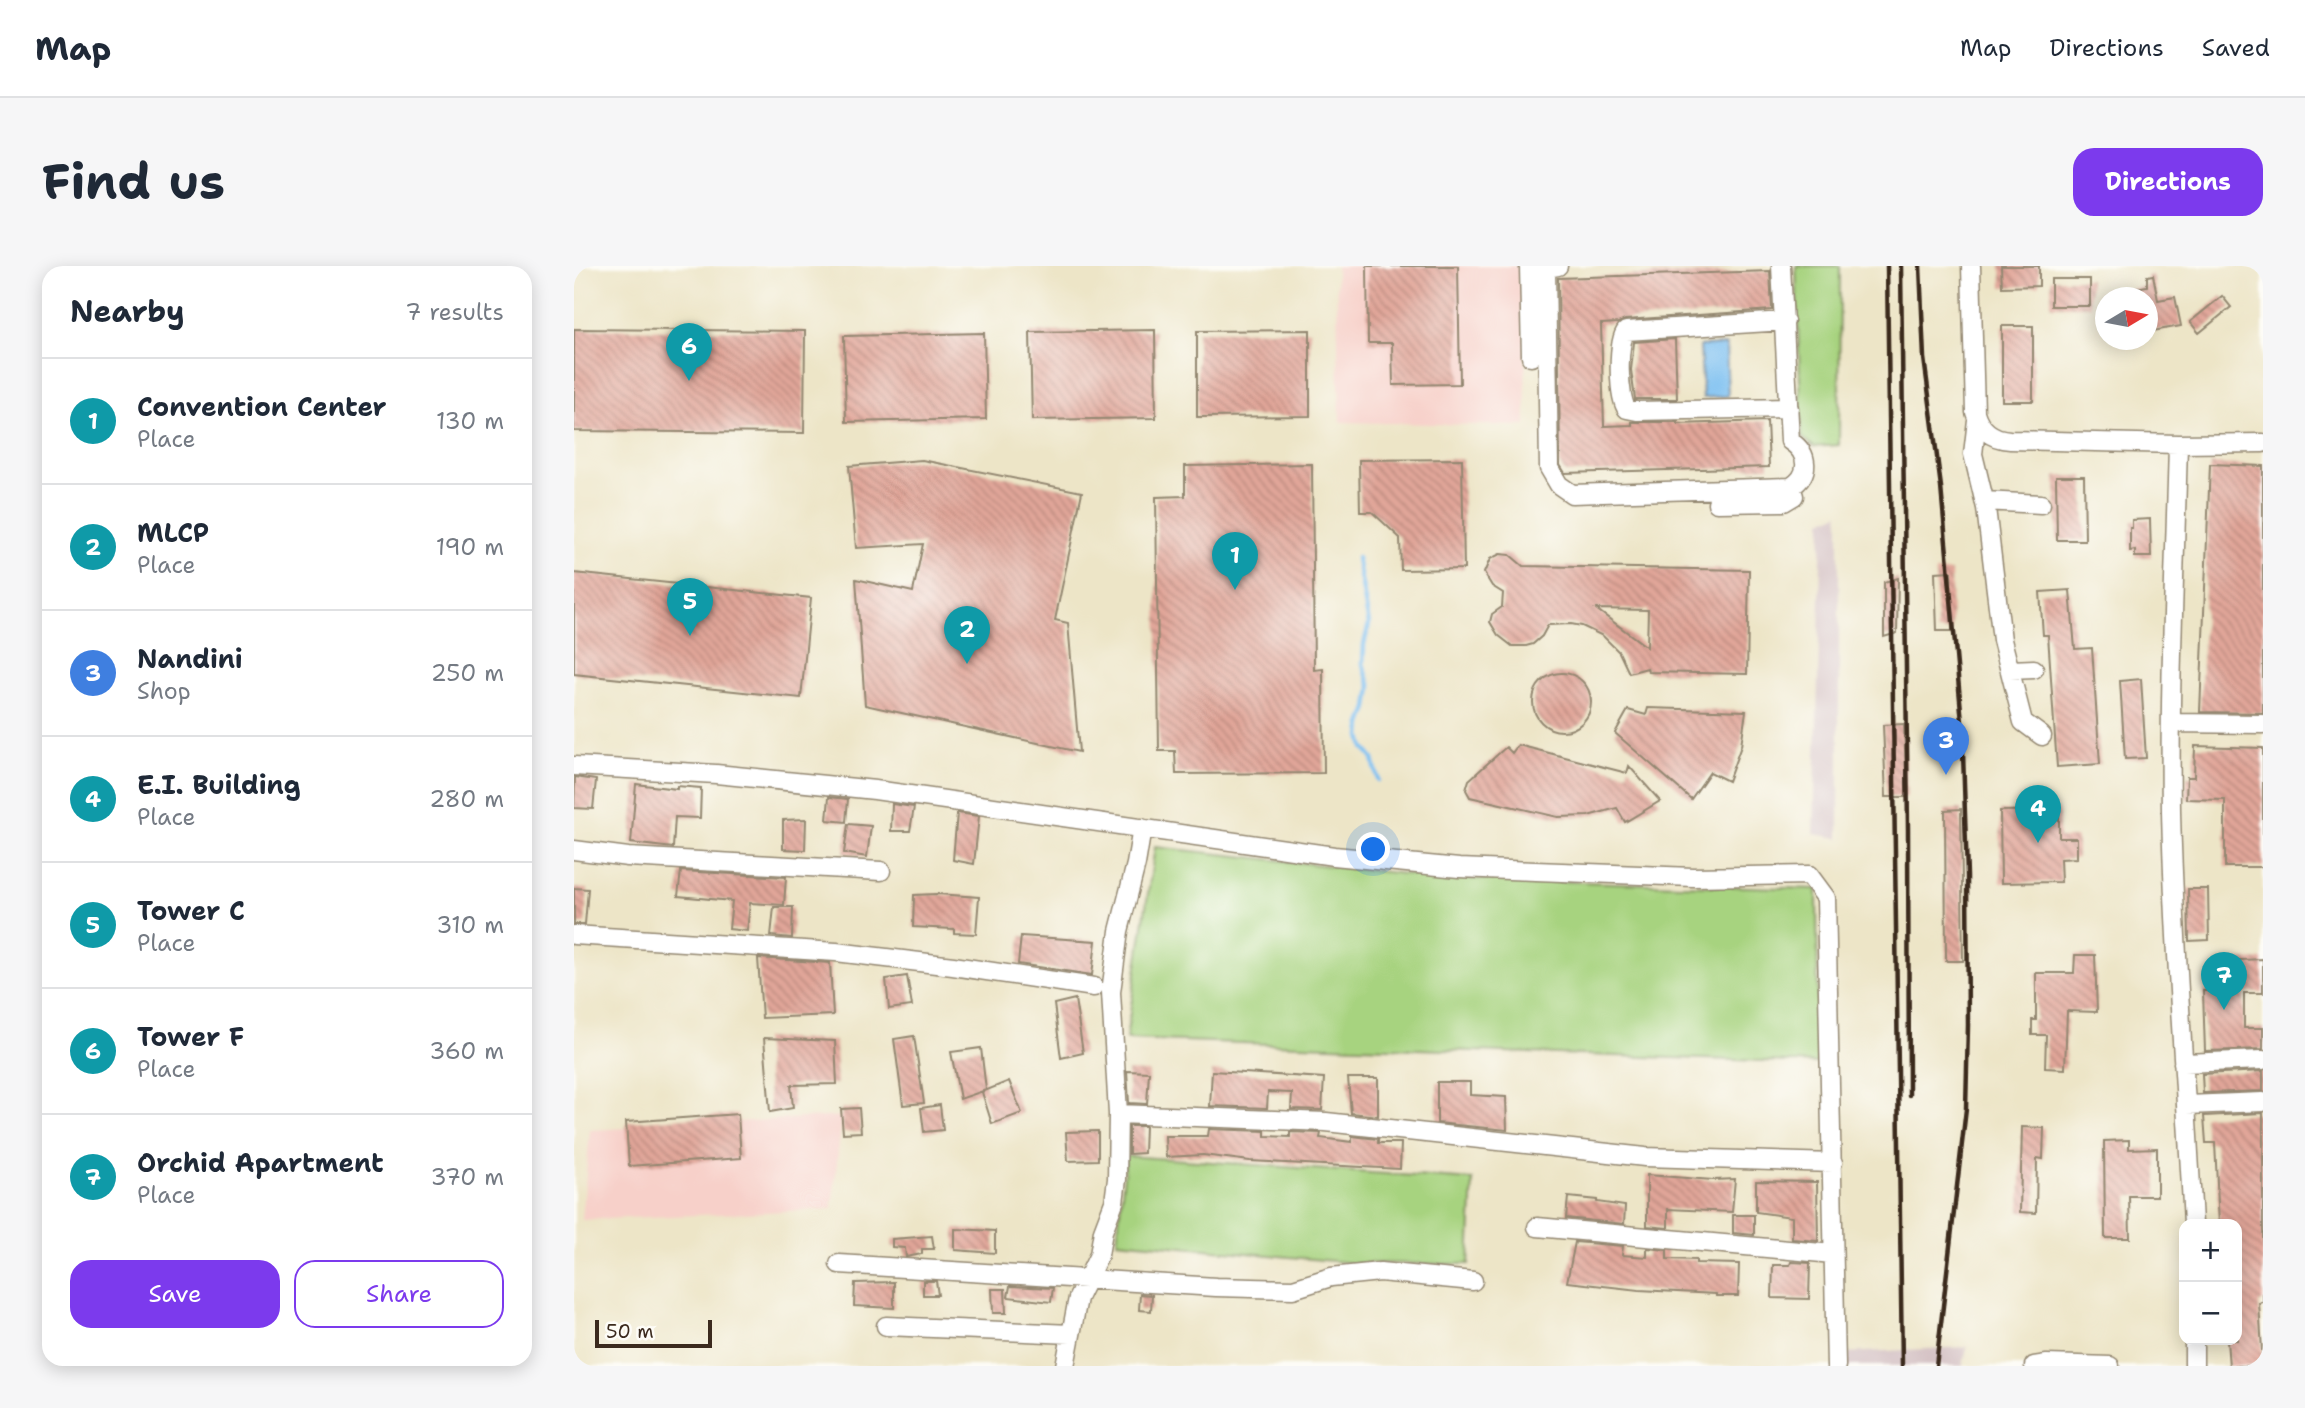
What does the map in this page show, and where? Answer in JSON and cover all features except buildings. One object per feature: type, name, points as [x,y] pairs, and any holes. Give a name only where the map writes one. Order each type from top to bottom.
[{"type":"street","points":[[1545,266],[1549,468],[1555,480],[1565,491],[1572,494],[1791,487],[1802,478],[1806,464],[1802,450],[1790,441],[1781,266]]},
{"type":"street","points":[[1531,357],[1545,266]]},
{"type":"street","points":[[1971,266],[1977,420],[1973,454],[1984,501],[2002,640],[2023,722],[2042,736]]},
{"type":"street","points":[[1785,321],[1626,331],[1621,336],[1620,348],[1621,396],[1627,409],[1637,411],[1789,408]]},
{"type":"street","points":[[1977,420],[1987,433],[2002,440],[2263,443]]},
{"type":"street","points":[[2178,444],[2171,723],[2173,856],[2193,1219]]},
{"type":"street","points":[[1717,503],[1784,502],[1794,496],[1791,487]]},
{"type":"street","points":[[1984,501],[2041,504]]},
{"type":"street","points":[[2010,670],[2034,670]]},
{"type":"street","points":[[2171,723],[2263,724]]},
{"type":"street","points":[[574,766],[716,774],[875,790],[1334,856],[1459,868],[1693,877],[1809,875],[1826,898],[1836,1366]]},
{"type":"street","points":[[1065,1366],[1078,1298],[1099,1255],[1103,1231],[1114,1202],[1118,1114],[1111,992],[1119,931],[1142,828]]},
{"type":"street","points":[[574,850],[628,857],[881,871]]},
{"type":"street","points":[[574,935],[836,952],[1094,987]]},
{"type":"street","points":[[2183,1063],[2263,1060]]},
{"type":"street","points":[[2187,1105],[2263,1102]]},
{"type":"street","points":[[1118,1114],[1325,1122],[1645,1157],[1833,1163]]},
{"type":"street","points":[[1537,1227],[1833,1254]]},
{"type":"street","points":[[839,1264],[1216,1287],[1293,1289],[1331,1277],[1380,1272],[1473,1280]]},
{"type":"street","points":[[886,1326],[1071,1334]]},
{"type":"street","points":[[2194,1345],[2194,1366]]},
{"type":"street","points":[[2034,1366],[2110,1366]]},
{"type":"shaded area","points":[[1336,266],[1524,266],[1526,426],[1340,422]]},
{"type":"shaded area","points":[[1839,513],[1839,838],[1814,834],[1822,521]]},
{"type":"shaded area","points":[[842,1116],[832,1209],[582,1220],[590,1130]]},
{"type":"shaded area","points":[[1967,1347],[1963,1366],[1845,1366],[1844,1353]]},
{"type":"green space","points":[[1796,266],[1840,266],[1839,445],[1814,447],[1802,437]]},
{"type":"green space","points":[[1155,847],[1442,878],[1817,889],[1818,1063],[1126,1039]]},
{"type":"green space","points":[[1126,1156],[1473,1180],[1469,1264],[1355,1263],[1117,1241]]},
{"type":"water","points":[[1726,345],[1728,396],[1703,398],[1700,346]]},
{"type":"waterway","points":[[1357,558],[1369,624],[1363,664],[1371,687],[1361,736],[1364,748],[1373,759],[1378,780]]},
{"type":"railway","points":[[1887,266],[1902,1366]]},
{"type":"railway","points":[[1901,266],[1909,1095]]},
{"type":"railway","points":[[1920,266],[1924,358],[1941,487],[1962,722],[1967,876],[1966,1109],[1936,1366]]},
{"type":"place","name":"Tower F","points":[[689,381]]},
{"type":"place","name":"Convention Center","points":[[1235,590]]},
{"type":"place","name":"Tower C","points":[[690,636]]},
{"type":"place","name":"MLCP","points":[[967,664]]},
{"type":"place","name":"Nandini","points":[[1946,775]]},
{"type":"place","name":"E.I. Building","points":[[2038,843]]},
{"type":"place","name":"Orchid Apartment","points":[[2224,1010]]}]
